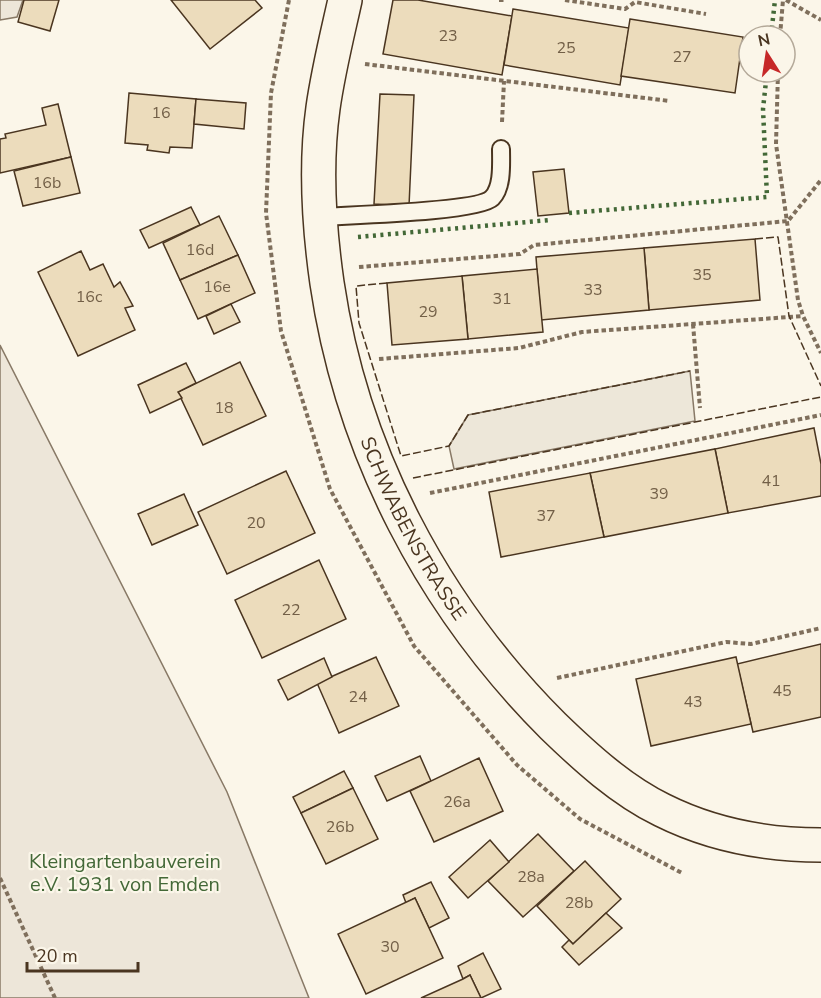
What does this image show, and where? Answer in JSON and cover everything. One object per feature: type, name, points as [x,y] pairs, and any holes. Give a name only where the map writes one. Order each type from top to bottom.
[{"type":"street","name":"SCHWABENSTRASSE","points":[[345,0],[323,109],[320,175],[326,269],[342,362],[357,411],[402,519],[432,574],[487,654],[522,695],[598,767],[630,791],[659,809],[696,825],[728,835],[769,843],[821,845]]},
{"type":"lane","points":[[321,217],[460,207],[488,201],[494,196],[498,185],[501,149]]},
{"type":"path","points":[[499,0],[505,0]]},
{"type":"path","points":[[565,0],[625,9],[635,2],[706,14]]},
{"type":"path","points":[[781,24],[784,0],[821,20]]},
{"type":"path","points":[[332,60],[670,101]]},
{"type":"path","points":[[501,149],[504,81]]},
{"type":"path","points":[[778,84],[776,144],[798,300],[821,353]]},
{"type":"path","points":[[326,269],[520,254],[534,245],[788,221],[821,180]]},
{"type":"path","points":[[342,362],[519,348],[582,332],[803,316]]},
{"type":"path","points":[[693,324],[700,408]]},
{"type":"path","points":[[394,500],[821,415]]},
{"type":"path","points":[[522,695],[554,678],[726,642],[751,644],[821,628]]},
{"type":"path","points":[[0,878],[55,998]]},
{"type":"green space","points":[[0,0],[23,0],[17,17],[0,20]]},
{"type":"green space","name":"Kleingartenbauverein e.V. 1931 von Emden","points":[[0,345],[227,792],[309,998],[0,998]]},
{"type":"shaded area","points":[[690,371],[695,421],[454,469],[449,446],[468,415]]},
{"type":"building","points":[[24,0],[59,0],[50,31],[18,22]]},
{"type":"building","points":[[171,0],[255,0],[262,8],[210,49]]},
{"type":"building","points":[[393,0],[418,0],[512,16],[502,75],[383,54]]},
{"type":"building","points":[[513,9],[629,28],[620,85],[504,65]]},
{"type":"building","points":[[630,19],[737,36],[735,93],[621,76]]},
{"type":"building","points":[[129,93],[196,99],[192,148],[170,147],[169,153],[147,150],[148,145],[125,143]]},
{"type":"building","points":[[380,94],[414,95],[409,206],[374,204]]},
{"type":"building","points":[[196,99],[246,103],[244,129],[194,124]]},
{"type":"building","points":[[58,104],[71,157],[0,173],[0,139],[6,138],[5,134],[46,125],[42,108]]},
{"type":"building","points":[[71,157],[80,193],[23,206],[14,171]]},
{"type":"building","points":[[564,169],[569,213],[538,216],[533,172]]},
{"type":"building","points":[[191,207],[200,225],[149,248],[140,230]]},
{"type":"building","points":[[219,216],[238,255],[180,280],[163,243]]},
{"type":"building","points":[[755,239],[760,300],[649,310],[644,248]]},
{"type":"building","points":[[644,248],[649,310],[541,320],[536,257]]},
{"type":"building","points":[[81,251],[90,270],[103,264],[114,287],[120,282],[133,306],[125,308],[135,330],[78,356],[38,272]]},
{"type":"building","points":[[238,255],[255,293],[198,319],[180,280]]},
{"type":"building","points":[[537,269],[543,332],[468,339],[462,276]]},
{"type":"building","points":[[462,276],[468,339],[392,345],[387,283]]},
{"type":"building","points":[[231,304],[240,322],[214,334],[206,316]]},
{"type":"building","points":[[240,362],[266,416],[203,445],[178,392]]},
{"type":"building","points":[[186,363],[196,383],[178,392],[182,398],[150,413],[138,385]]},
{"type":"building","points":[[814,428],[821,464],[821,496],[728,513],[715,449]]},
{"type":"building","points":[[715,449],[728,513],[604,537],[590,473]]},
{"type":"building","points":[[286,471],[315,533],[227,574],[198,512]]},
{"type":"building","points":[[590,473],[604,537],[501,557],[489,492]]},
{"type":"building","points":[[184,494],[198,525],[152,545],[138,514]]},
{"type":"building","points":[[319,560],[346,619],[262,658],[235,600]]},
{"type":"building","points":[[821,644],[821,717],[753,732],[737,664]]},
{"type":"building","points":[[376,657],[399,706],[339,733],[317,683]]},
{"type":"building","points":[[736,657],[751,724],[651,746],[636,679]]},
{"type":"building","points":[[324,658],[332,677],[288,700],[278,680]]},
{"type":"building","points":[[420,756],[431,781],[387,801],[375,776]]},
{"type":"building","points":[[479,758],[503,811],[434,842],[410,791]]},
{"type":"building","points":[[344,771],[353,788],[301,813],[293,797]]},
{"type":"building","points":[[353,788],[378,839],[326,864],[301,813]]},
{"type":"building","points":[[538,834],[574,871],[523,917],[488,881]]},
{"type":"building","points":[[490,840],[509,862],[468,898],[449,877]]},
{"type":"building","points":[[585,861],[621,899],[573,944],[537,906]]},
{"type":"building","points":[[431,882],[449,918],[429,928],[415,898],[406,903],[403,895]]},
{"type":"building","points":[[415,898],[443,958],[366,994],[338,934]]},
{"type":"building","points":[[606,913],[622,928],[579,965],[562,947],[569,940],[573,944]]},
{"type":"building","points":[[483,953],[501,989],[481,998],[470,975],[463,979],[458,966]]},
{"type":"building","points":[[470,975],[481,998],[421,998],[463,979]]},
{"type":"hedge","points":[[772,24],[775,0]]},
{"type":"hedge","points":[[569,213],[767,197],[763,109],[766,84]]},
{"type":"hedge","points":[[358,237],[550,220]]},
{"type":"fence","points":[[755,239],[778,237],[789,316],[821,386]]},
{"type":"fence","points":[[387,283],[356,286],[359,323],[401,456],[449,446],[468,415],[690,371]]},
{"type":"fence","points":[[413,478],[821,397]]}]
